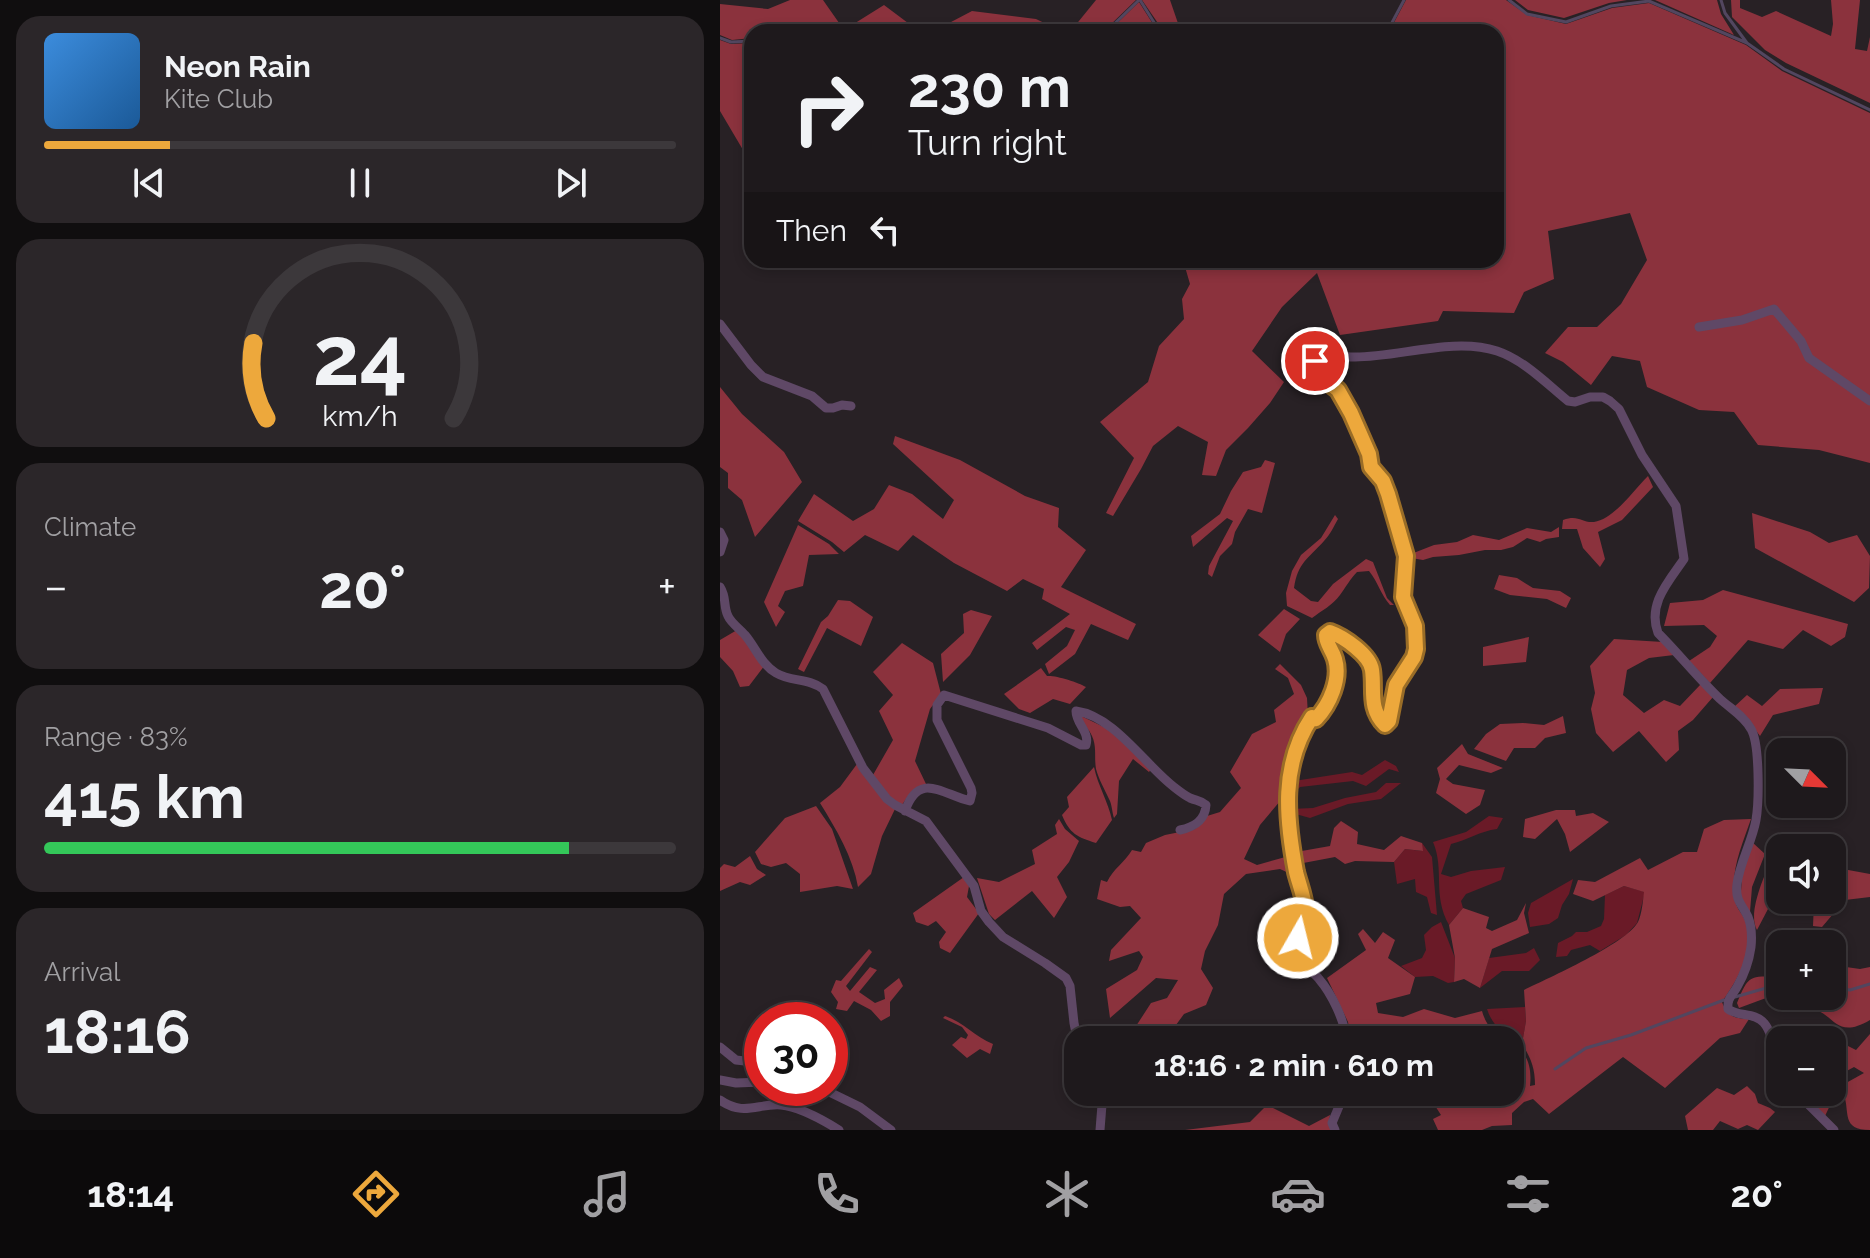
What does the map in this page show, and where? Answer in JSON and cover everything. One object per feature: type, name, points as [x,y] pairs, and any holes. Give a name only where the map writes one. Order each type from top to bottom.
[{"type":"street","points":[[1699,327],[1742,320],[1774,309],[1801,341],[1809,358],[1870,401]]},
{"type":"street","points":[[720,324],[763,377],[812,396],[826,408],[851,406]]},
{"type":"street","points":[[1343,1026],[1338,1010],[1319,978],[1304,964],[1300,953],[1298,938],[1305,905],[1288,826],[1289,779],[1307,724],[1312,717],[1316,719],[1322,713],[1336,680],[1335,659],[1325,641],[1326,635],[1330,632],[1350,641],[1369,661],[1372,695],[1379,719],[1385,725],[1389,721],[1396,685],[1414,657],[1417,636],[1403,597],[1406,556],[1388,494],[1383,481],[1371,467],[1364,441],[1345,402],[1338,390],[1314,369],[1315,361],[1322,355],[1332,354],[1353,358],[1474,347],[1498,351],[1521,364],[1568,401],[1590,397],[1603,397],[1610,401],[1619,409],[1642,455],[1676,506],[1684,559],[1658,599],[1654,623],[1658,633],[1722,701],[1739,714],[1756,739],[1756,819],[1737,887],[1739,904],[1752,927],[1751,946],[1748,963],[1727,1000],[1728,1009],[1735,1015],[1756,1018],[1766,1028]]},
{"type":"street","points":[[720,532],[724,540],[720,552]]},
{"type":"street","points":[[720,587],[725,596],[728,618],[748,638],[761,660],[785,677],[816,684],[823,689],[863,768],[887,799],[926,821],[974,886],[981,911],[1003,937],[1066,978],[1070,986],[1075,1026]]},
{"type":"street","points":[[905,811],[916,791],[923,787],[970,801],[972,798],[971,788],[937,720],[937,705],[944,695],[1048,728],[1081,745],[1086,745],[1086,733],[1076,719],[1076,711],[1111,727],[1176,789],[1206,805],[1206,812],[1196,825],[1180,830]]},
{"type":"street","points":[[720,1047],[736,1060],[744,1061]]},
{"type":"street","points":[[720,1080],[744,1083]]},
{"type":"street","points":[[720,1100],[744,1109],[779,1105],[810,1115],[839,1130]]},
{"type":"street","points":[[848,1101],[891,1130]]},
{"type":"street","points":[[1100,1130],[1102,1106]]},
{"type":"street","points":[[1335,1130],[1332,1123],[1339,1106]]},
{"type":"street","points":[[1810,1106],[1834,1130]]},
{"type":"shaded area","points":[[790,0],[823,0],[840,24],[744,24],[744,39],[732,40],[720,35],[720,4],[768,9]]},
{"type":"shaded area","points":[[1096,0],[1136,0],[1111,24],[1076,24]]},
{"type":"shaded area","points":[[1142,0],[1170,0],[1178,24],[1158,24]]},
{"type":"shaded area","points":[[1406,0],[1506,0],[1527,15],[1566,24],[1612,8],[1649,3],[1746,45],[1782,71],[1870,113],[1870,463],[1819,450],[1758,445],[1734,412],[1699,410],[1647,387],[1640,361],[1612,356],[1591,385],[1563,362],[1545,353],[1568,327],[1597,327],[1621,304],[1647,260],[1630,213],[1548,231],[1554,279],[1524,292],[1514,313],[1443,311],[1438,321],[1340,335],[1317,273],[1282,307],[1252,351],[1284,382],[1270,403],[1226,450],[1216,476],[1202,475],[1208,442],[1178,426],[1153,446],[1113,516],[1106,513],[1134,458],[1100,422],[1148,382],[1159,346],[1184,319],[1182,299],[1190,284],[1185,268],[1504,268],[1504,24],[1393,24]]},
{"type":"shaded area","points":[[1515,0],[1627,0],[1564,18],[1528,10]]},
{"type":"shaded area","points":[[1655,0],[1717,0],[1721,14],[1734,35]]},
{"type":"shaded area","points":[[1731,0],[1740,0],[1740,8],[1762,17],[1776,11],[1831,36],[1831,0],[1860,0],[1855,49],[1867,51],[1870,37],[1870,103],[1765,50],[1732,17]]},
{"type":"shaded area","points":[[1139,2],[1153,24],[1116,24]]},
{"type":"shaded area","points":[[884,5],[909,24],[854,24]]},
{"type":"shaded area","points":[[972,11],[1036,19],[1046,24],[947,24]]},
{"type":"shaded area","points":[[720,40],[731,44],[744,43],[744,152],[720,111]]},
{"type":"shaded area","points":[[720,387],[742,414],[784,452],[802,482],[755,537],[742,500],[728,488],[728,473],[720,467]]},
{"type":"shaded area","points":[[895,436],[960,460],[1025,496],[1059,508],[1058,527],[1086,550],[1061,587],[1136,624],[1128,640],[1091,624],[1075,654],[1049,674],[1045,664],[1067,646],[1075,630],[1066,627],[1037,650],[1032,643],[1070,614],[1042,599],[1044,589],[1023,579],[1007,591],[954,563],[913,535],[898,551],[865,535],[844,552],[798,521],[814,494],[853,521],[874,509],[889,485],[912,494],[943,519],[954,500],[893,444]]},
{"type":"shaded area","points":[[1265,460],[1275,463],[1262,513],[1248,509],[1232,544],[1220,556],[1212,577],[1208,574],[1209,566],[1233,521],[1227,518],[1193,547],[1191,536],[1220,514],[1243,472],[1261,467]]},
{"type":"shaded area","points":[[1648,476],[1653,487],[1622,520],[1598,532],[1605,559],[1600,567],[1583,548],[1577,529],[1562,529],[1563,520],[1573,518],[1594,522],[1609,516]]},
{"type":"shaded area","points":[[1752,513],[1810,532],[1829,543],[1857,535],[1870,556],[1869,588],[1854,602],[1755,548]]},
{"type":"shaded area","points":[[1335,515],[1338,519],[1326,539],[1301,566],[1294,588],[1311,601],[1318,602],[1333,584],[1366,559],[1373,562],[1387,598],[1394,605],[1387,601],[1369,571],[1357,572],[1337,599],[1312,618],[1287,606],[1286,593],[1292,571],[1301,555],[1321,538]]},
{"type":"shaded area","points":[[798,525],[839,554],[809,555],[803,586],[785,591],[778,606],[785,612],[776,627],[764,602]]},
{"type":"shaded area","points":[[1559,527],[1559,537],[1540,542],[1527,538],[1501,550],[1423,560],[1411,558],[1411,554],[1434,545],[1457,542],[1473,535],[1499,540],[1527,528],[1551,532]]},
{"type":"shaded area","points":[[1499,575],[1517,578],[1533,588],[1560,591],[1571,598],[1566,608],[1547,599],[1510,595],[1494,589]]},
{"type":"shaded area","points":[[1723,590],[1848,624],[1845,637],[1831,646],[1803,630],[1783,649],[1748,640],[1710,683],[1689,661],[1710,647],[1717,636],[1704,625],[1664,626],[1670,603],[1703,600]]},
{"type":"shaded area","points":[[838,600],[850,601],[873,617],[861,646],[827,628],[804,672],[798,669],[821,622]]},
{"type":"shaded area","points":[[1284,609],[1300,619],[1286,634],[1280,652],[1258,635]]},
{"type":"shaded area","points":[[971,610],[992,616],[970,655],[943,682],[941,654],[964,633],[963,614]]},
{"type":"shaded area","points":[[737,630],[765,665],[749,686],[740,687],[733,671],[720,657],[720,640]]},
{"type":"shaded area","points":[[1529,637],[1526,662],[1483,666],[1483,647]]},
{"type":"shaded area","points":[[1614,639],[1663,642],[1674,655],[1649,658],[1627,670],[1623,695],[1644,713],[1664,700],[1680,706],[1701,684],[1713,697],[1693,720],[1678,731],[1679,750],[1666,762],[1639,731],[1613,752],[1596,733],[1591,709],[1595,693],[1590,666]]},
{"type":"shaded area","points":[[902,643],[933,663],[941,694],[930,709],[915,761],[926,784],[912,792],[902,805],[894,802],[873,775],[893,740],[879,711],[893,695],[873,672]]},
{"type":"shaded area","points":[[1280,664],[1301,685],[1307,698],[1308,716],[1286,768],[1281,800],[1260,825],[1244,859],[1257,865],[1289,856],[1293,875],[1280,869],[1246,874],[1224,894],[1218,925],[1205,951],[1201,969],[1213,988],[1206,1005],[1184,1014],[1175,1026],[1136,1026],[1151,1003],[1167,998],[1178,980],[1156,978],[1110,1018],[1106,989],[1137,970],[1143,957],[1139,951],[1109,961],[1111,950],[1141,918],[1130,906],[1120,907],[1097,899],[1101,880],[1107,882],[1132,850],[1141,852],[1146,843],[1165,835],[1195,829],[1207,816],[1220,812],[1241,788],[1230,772],[1252,734],[1276,722],[1274,710],[1294,694],[1288,678],[1275,669]]},
{"type":"shaded area","points":[[1041,668],[1047,676],[1086,687],[1070,704],[1053,699],[1030,713],[1019,709],[1004,694]]},
{"type":"shaded area","points":[[1823,688],[1819,704],[1773,715],[1760,736],[1743,713],[1734,707],[1747,695],[1762,706],[1780,689]]},
{"type":"shaded area","points":[[1079,715],[1108,729],[1152,768],[1149,772],[1133,759],[1119,781],[1117,814],[1114,818],[1096,769],[1094,740]]},
{"type":"shaded area","points":[[1563,716],[1566,733],[1545,738],[1535,748],[1514,748],[1506,761],[1474,749],[1486,734],[1500,724],[1544,725]]},
{"type":"shaded area","points":[[1462,744],[1468,754],[1503,768],[1491,773],[1459,765],[1446,779],[1453,784],[1485,790],[1480,805],[1466,814],[1436,793],[1440,779],[1437,768]]},
{"type":"shaded area","points":[[1385,760],[1396,766],[1399,772],[1389,769],[1366,786],[1353,781],[1300,787],[1290,797],[1294,781],[1352,772],[1362,775]]},
{"type":"shaded area","points":[[857,764],[895,809],[882,836],[871,874],[858,887],[848,854],[820,803],[840,787]]},
{"type":"shaded area","points":[[1094,767],[1112,820],[1096,843],[1075,834],[1062,815],[1069,807],[1067,797]]},
{"type":"shaded area","points":[[1386,783],[1401,783],[1381,799],[1348,804],[1310,818],[1292,813],[1290,809],[1313,808],[1376,792]]},
{"type":"shaded area","points":[[816,806],[832,829],[853,889],[837,886],[800,892],[800,874],[786,863],[771,867],[761,864],[755,852],[785,818]]},
{"type":"shaded area","points":[[1556,810],[1575,810],[1576,816],[1593,813],[1609,822],[1570,852],[1557,819],[1535,839],[1523,837],[1525,819]]},
{"type":"shaded area","points":[[1489,816],[1503,818],[1497,829],[1451,844],[1441,874],[1451,877],[1505,867],[1501,880],[1466,894],[1461,901],[1463,908],[1449,925],[1441,903],[1433,842],[1466,832]]},
{"type":"shaded area","points":[[1059,819],[1079,841],[1069,862],[1057,877],[1067,897],[1054,918],[1032,891],[995,920],[989,914],[977,878],[999,882],[1035,864],[1032,850],[1057,834],[1055,825]]},
{"type":"shaded area","points":[[1751,819],[1734,883],[1736,904],[1747,926],[1748,946],[1738,975],[1722,1002],[1732,1016],[1749,1019],[1740,1033],[1720,1038],[1665,1088],[1623,1057],[1549,1114],[1533,1099],[1524,1102],[1524,1054],[1529,1066],[1530,1086],[1535,1085],[1532,1063],[1524,1047],[1524,990],[1618,940],[1631,931],[1641,911],[1644,892],[1624,886],[1593,901],[1573,894],[1578,880],[1595,882],[1640,858],[1648,870],[1683,852],[1697,852],[1704,829],[1724,820]]},
{"type":"shaded area","points":[[1341,821],[1358,832],[1357,844],[1384,850],[1401,836],[1422,843],[1423,851],[1405,849],[1394,862],[1355,861],[1345,864],[1335,857],[1298,864],[1296,852],[1330,846],[1334,828]]},
{"type":"shaded area","points":[[1752,842],[1765,854],[1752,887],[1750,912],[1740,903],[1743,866]]},
{"type":"shaded area","points":[[1422,843],[1432,857],[1437,915],[1431,913],[1427,897],[1416,892],[1415,879],[1397,884],[1394,862],[1405,849],[1422,851]]},
{"type":"shaded area","points":[[750,856],[757,869],[766,875],[750,885],[740,882],[720,891],[720,868],[724,864],[735,867]]},
{"type":"shaded area","points":[[1846,870],[1870,874],[1870,897],[1846,900]]},
{"type":"shaded area","points":[[1766,873],[1766,913],[1757,930],[1754,914]]},
{"type":"shaded area","points":[[964,877],[969,886],[967,897],[979,913],[950,953],[940,948],[939,942],[946,932],[936,921],[928,926],[916,922],[913,913]]},
{"type":"shaded area","points":[[1573,879],[1558,918],[1549,924],[1530,927],[1528,913],[1531,903]]},
{"type":"shaded area","points":[[1624,886],[1645,892],[1637,923],[1626,935],[1600,951],[1590,945],[1571,950],[1567,956],[1556,957],[1558,943],[1576,932],[1587,932],[1601,926],[1605,895]]},
{"type":"shaded area","points":[[1526,903],[1524,913],[1529,933],[1492,949],[1480,988],[1464,979],[1454,982],[1455,958],[1449,925],[1463,908],[1489,917],[1486,928],[1492,931],[1517,920]]},
{"type":"shaded area","points":[[1814,914],[1833,914],[1822,927],[1813,926]]},
{"type":"shaded area","points":[[1441,922],[1455,958],[1454,982],[1448,983],[1433,976],[1415,977],[1401,966],[1422,958],[1426,950],[1424,935]]},
{"type":"shaded area","points":[[1363,929],[1375,943],[1383,932],[1395,940],[1388,958],[1415,977],[1410,994],[1376,1003],[1378,1013],[1403,1017],[1424,1009],[1455,1018],[1482,1011],[1490,1026],[1349,1026],[1327,978],[1366,950],[1358,934]]},
{"type":"shaded area","points":[[1534,948],[1540,960],[1529,971],[1502,971],[1480,988],[1489,958],[1526,953]]},
{"type":"shaded area","points":[[869,949],[872,952],[846,986],[850,991],[870,967],[877,970],[859,992],[875,1003],[885,999],[884,990],[899,978],[903,986],[890,1002],[890,1016],[881,1021],[871,1010],[854,1001],[848,1010],[848,1002],[838,1002],[831,992],[836,980],[841,981]]},
{"type":"shaded area","points":[[1846,967],[1870,967],[1870,1020],[1846,1027],[1819,1011],[1810,1010],[1846,1010]]},
{"type":"shaded area","points":[[1766,977],[1766,998],[1739,1008],[1737,1003],[1744,987],[1751,979]]},
{"type":"shaded area","points":[[1525,1007],[1524,1032],[1524,1026],[1496,1026],[1487,1009]]},
{"type":"shaded area","points":[[945,1016],[993,1044],[990,1054],[980,1049],[967,1058],[952,1045],[968,1035],[962,1027],[943,1018]]},
{"type":"shaded area","points":[[1870,1034],[1870,1130],[1855,1127],[1848,1119],[1846,1083],[1864,1073],[1854,1067],[1846,1071],[1846,1045],[1856,1050]]},
{"type":"shaded area","points":[[1747,1086],[1758,1103],[1775,1112],[1758,1130],[1747,1125],[1738,1129],[1720,1121],[1713,1130],[1688,1130],[1685,1116],[1717,1088],[1734,1095]]},
{"type":"shaded area","points":[[1269,1106],[1309,1126],[1330,1115],[1332,1130],[1185,1130],[1250,1122]]},
{"type":"shaded area","points":[[1435,1106],[1520,1106],[1512,1113],[1512,1125],[1482,1130],[1438,1130],[1433,1119],[1441,1115]]},
{"type":"shaded area","points":[[1817,1106],[1830,1106],[1825,1116]]},
{"type":"waterway","points":[[1114,24],[1139,0]]},
{"type":"waterway","points":[[1140,0],[1155,24]]},
{"type":"waterway","points":[[1391,24],[1404,0]]},
{"type":"waterway","points":[[1509,0],[1527,14],[1566,22],[1611,6],[1649,1],[1747,43]]},
{"type":"waterway","points":[[1721,0],[1725,13],[1747,43],[1784,69],[1870,110]]},
{"type":"waterway","points":[[720,38],[731,42],[744,41]]},
{"type":"waterway","points":[[1846,989],[1870,984]]},
{"type":"waterway","points":[[1735,997],[1766,988]]},
{"type":"waterway","points":[[1555,1069],[1586,1048],[1631,1035],[1724,1000]]},
{"type":"route","points":[[1298,938],[1305,905],[1288,826],[1289,779],[1307,724],[1312,717],[1316,719],[1322,713],[1336,680],[1335,659],[1325,641],[1326,635],[1330,632],[1350,641],[1369,661],[1375,708],[1385,725],[1389,721],[1396,685],[1414,657],[1417,636],[1403,597],[1406,556],[1394,509],[1383,481],[1371,467],[1364,441],[1345,402],[1338,390],[1314,369],[1315,361]]}]
